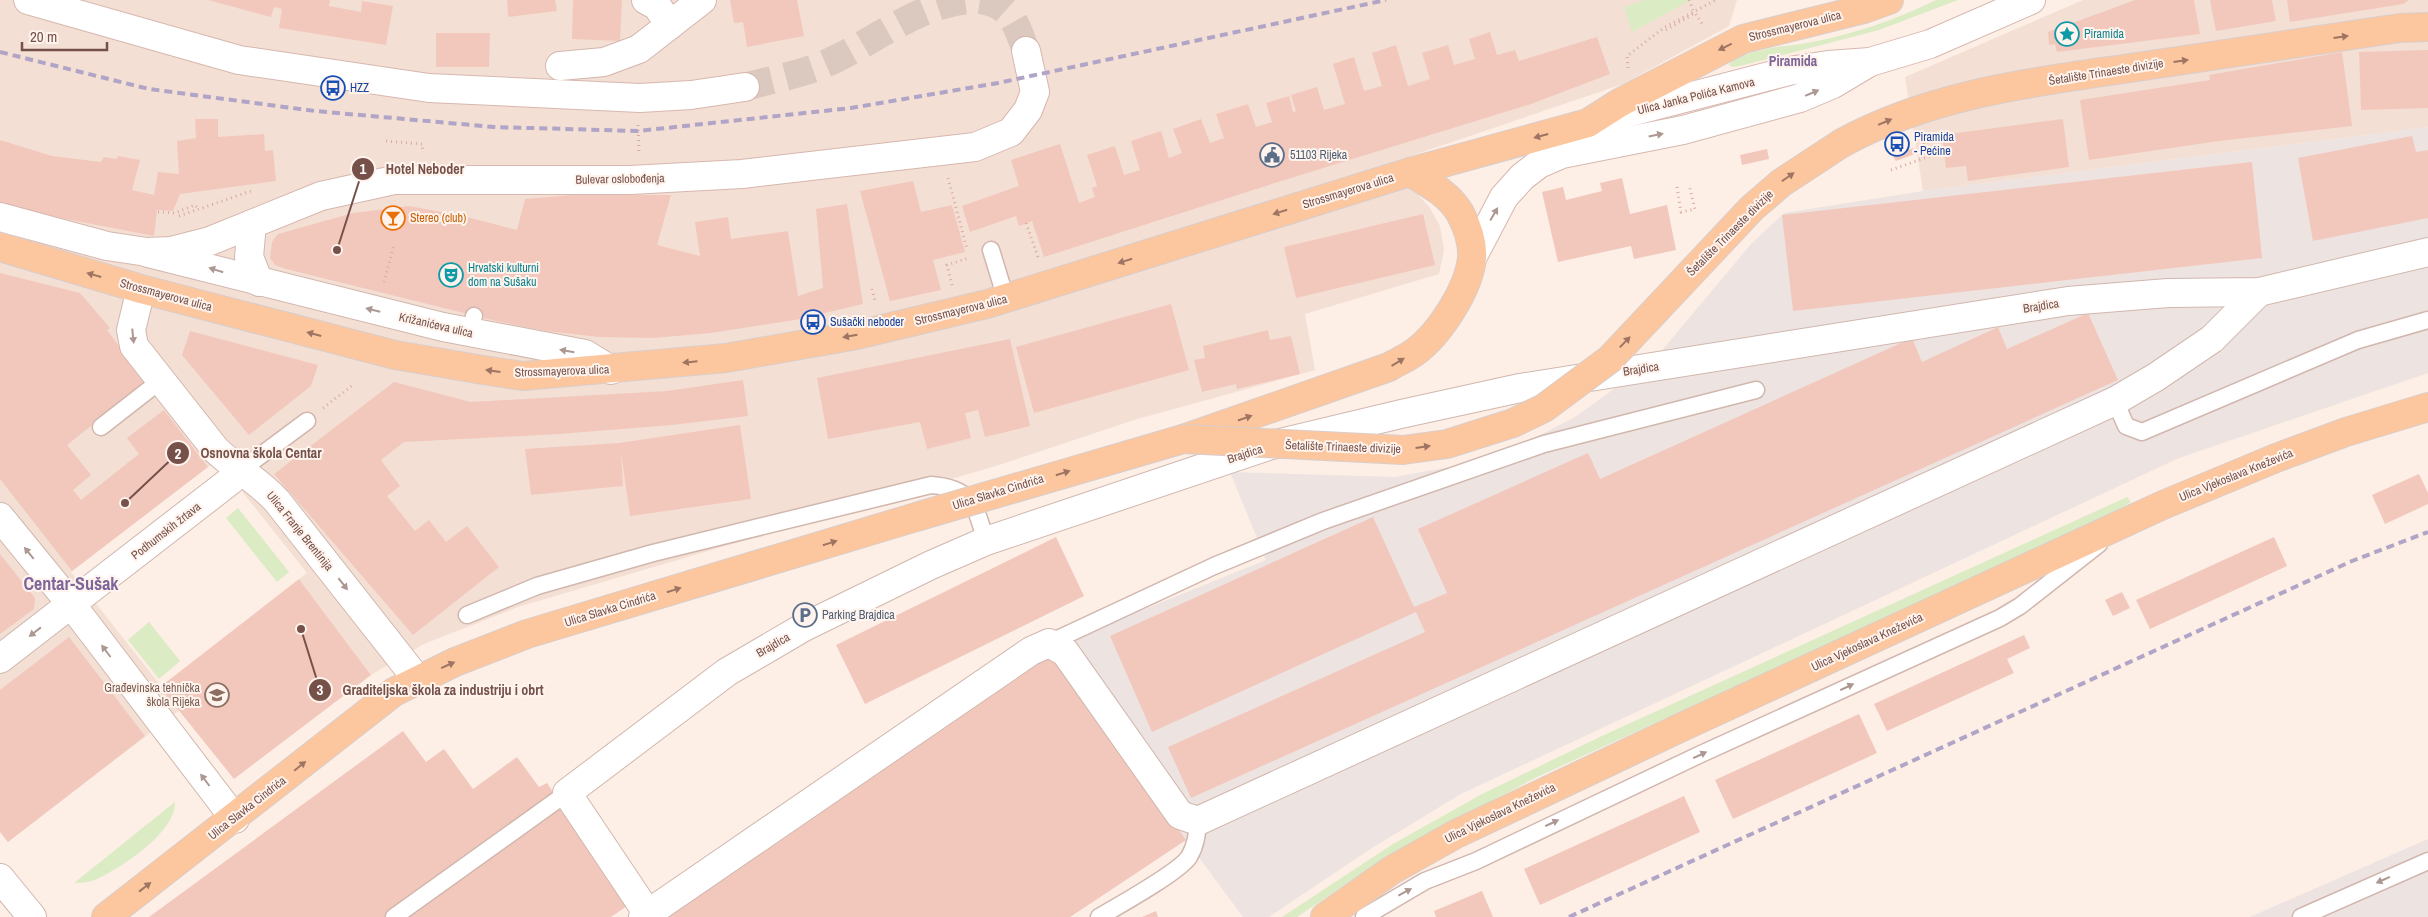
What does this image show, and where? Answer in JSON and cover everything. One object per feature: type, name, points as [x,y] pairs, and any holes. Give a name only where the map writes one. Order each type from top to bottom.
[{"type":"main road","name":"Strossmayerova ulica","points":[[0,247],[141,289],[404,357],[523,376],[611,370],[726,358],[856,335],[1006,299],[1410,172],[1588,123],[1604,111],[1743,39],[1864,9],[1889,0]]},
{"type":"main road","name":"Šetalište Trinaeste divizije","points":[[1183,439],[1403,450],[1447,444],[1513,423],[1544,408],[1610,359],[1752,208],[1781,182],[1842,144],[1888,121],[1930,105],[2010,87],[2390,30],[2428,27]]},
{"type":"main road","points":[[1183,439],[1380,371],[1417,351],[1442,324],[1463,289],[1472,258],[1469,232],[1459,212],[1444,195],[1410,172]]},
{"type":"main road","name":"Ulica Vjekoslava Kneževića","points":[[1325,917],[1392,870],[1504,810],[2122,524],[2276,458],[2346,432],[2428,407]]},
{"type":"main road","name":"Ulica Slavka Cindrića","points":[[106,917],[235,819],[394,692],[417,679],[527,634],[1110,458],[1183,439]]},
{"type":"street","points":[[28,0],[239,60],[429,88],[640,98],[691,95],[746,86]]},
{"type":"street","points":[[646,0],[657,6],[670,26]]},
{"type":"street","points":[[560,66],[604,62],[639,49],[702,0]]},
{"type":"street","name":"Ulica Janka Polića Kamova","points":[[1588,123],[1789,71],[1828,64],[1870,62],[1930,44],[2031,0]]},
{"type":"street","name":"Bulevar oslobođenja","points":[[147,252],[192,247],[321,196],[394,180],[630,180],[742,174],[974,147],[1010,132],[1028,110],[1035,92],[1026,51]]},
{"type":"street","points":[[1472,258],[1504,197],[1522,177],[1539,164],[1562,154],[1683,130],[1800,98],[1833,84],[1870,62]]},
{"type":"street","name":"Križanićeva ulica","points":[[0,217],[107,246],[147,252],[197,264],[259,282],[472,324],[584,354],[611,370]]},
{"type":"street","points":[[252,224],[249,257],[259,282]]},
{"type":"street","name":"Brajdica","points":[[567,793],[727,672],[804,627],[986,541],[1268,446],[1520,388],[2068,301],[2168,293],[2259,292],[2428,252]]},
{"type":"street","name":"Ulica Franje Brentinija","points":[[141,289],[131,330],[134,346],[216,450],[253,478],[277,501],[417,679]]},
{"type":"street","points":[[567,793],[646,915],[1031,651],[1049,643],[1065,652],[1180,815],[1198,821],[2114,401],[2156,377],[2212,339],[2259,292]]},
{"type":"street","name":"Podhumskih žrtava","points":[[0,659],[224,486],[241,470]]},
{"type":"street","points":[[0,517],[71,604],[235,819]]},
{"type":"lane","points":[[991,250],[1006,299]]},
{"type":"lane","points":[[2114,401],[2126,426],[2142,432],[2358,340],[2428,320]]},
{"type":"lane","points":[[100,427],[160,381]]},
{"type":"lane","points":[[1049,643],[1214,566],[1323,521],[1544,444],[1756,390]]},
{"type":"lane","name":"Podhumskih žrtava","points":[[241,470],[307,421]]},
{"type":"lane","points":[[467,615],[537,586],[643,556],[931,485],[950,486],[975,505],[986,541]]},
{"type":"lane","points":[[1364,917],[1425,881],[1476,861],[1701,754],[2000,618],[2020,606],[2122,524]]},
{"type":"lane","points":[[394,917],[567,793]]},
{"type":"lane","points":[[1099,917],[1188,859],[1197,842],[1198,821]]},
{"type":"lane","points":[[2301,917],[2428,861]]},
{"type":"path","points":[[1688,0],[1693,10]]},
{"type":"path","points":[[1630,73],[1626,61],[1627,56],[1664,27],[1693,10],[1716,0]]},
{"type":"path","points":[[1666,30],[1695,14],[1702,24]]},
{"type":"path","points":[[638,117],[639,155]]},
{"type":"path","points":[[386,141],[413,143]]},
{"type":"path","points":[[1891,170],[1930,156],[1923,141]]},
{"type":"path","points":[[949,180],[969,258],[947,265],[952,285]]},
{"type":"path","points":[[1677,187],[1681,212],[1695,210],[1689,185]]},
{"type":"path","points":[[178,216],[256,190]]},
{"type":"path","points":[[158,212],[175,213],[195,206],[199,210]]},
{"type":"path","points":[[1026,223],[1040,263]]},
{"type":"path","points":[[383,285],[394,245]]},
{"type":"path","points":[[872,289],[877,309]]},
{"type":"path","points":[[307,421],[353,385]]},
{"type":"shaded area","points":[[0,0],[1737,0],[1729,26],[1623,84],[1390,163],[1430,208],[1440,226],[1444,250],[1439,274],[1305,314],[1315,370],[1134,420],[999,465],[518,607],[424,644],[371,675],[299,579],[307,573],[217,460],[71,572],[180,710],[8,842],[0,832]]},
{"type":"shaded area","points":[[2083,0],[2428,0],[2428,127],[1923,191],[1905,77]]},
{"type":"shaded area","points":[[2428,127],[2428,373],[2179,458],[1461,794],[1372,848],[1269,917],[1243,917],[1186,840],[1070,917],[661,917],[1052,653],[1098,628],[1266,560],[1230,472],[1395,477],[1465,464],[1523,444],[1575,417],[1653,361],[1752,243],[1784,213],[1923,191]]},
{"type":"shaded area","points":[[2428,839],[2428,917],[2250,917]]},
{"type":"green space","points":[[1644,0],[1691,0],[1632,32],[1624,7]]},
{"type":"green space","points":[[1936,0],[1958,0],[1879,30],[1740,66],[1732,67],[1729,65],[1736,58],[1751,52],[1819,41],[1870,27],[1904,15]]},
{"type":"green space","points":[[2127,497],[2131,502],[2111,515],[1537,777],[1391,854],[1297,917],[1282,917],[1393,844],[1482,794],[1604,735]]},
{"type":"green space","points":[[238,508],[289,572],[277,582],[226,518]]},
{"type":"green space","points":[[149,622],[180,661],[159,679],[128,640]]},
{"type":"green space","points":[[175,802],[173,813],[167,825],[146,847],[120,866],[97,879],[74,883]]},
{"type":"building","points":[[208,0],[330,0],[329,6],[361,12],[362,1],[393,6],[386,45],[279,28],[282,9],[274,7],[271,17]]},
{"type":"building","points":[[507,0],[555,0],[557,11],[508,17]]},
{"type":"building","points":[[573,0],[622,0],[620,41],[572,39]]},
{"type":"building","points":[[730,0],[797,0],[804,36],[747,47],[743,22],[734,23]]},
{"type":"building","points":[[2135,0],[2194,0],[2200,34],[2057,52],[2055,44],[2049,45],[2048,32]]},
{"type":"building","points":[[2210,0],[2272,0],[2276,21],[2216,31]]},
{"type":"building","points":[[2287,0],[2409,0],[2403,4],[2290,22]]},
{"type":"building","points":[[1490,32],[1497,55],[1515,50],[1519,61],[1597,37],[1610,74],[1531,104],[1044,257],[1032,221],[1019,226],[1016,216],[970,232],[962,206],[1019,186],[1011,160],[1060,144],[1079,203],[1095,197],[1092,188],[1097,186],[1087,155],[1115,146],[1124,175],[1140,170],[1131,141],[1161,131],[1169,158],[1182,153],[1173,129],[1201,119],[1210,143],[1224,138],[1216,114],[1248,104],[1256,127],[1272,122],[1266,103],[1289,96],[1293,112],[1296,111],[1291,95],[1317,87],[1324,110],[1345,104],[1333,64],[1354,57],[1364,91],[1382,86],[1372,53],[1396,45],[1408,86],[1430,79],[1422,53],[1448,45],[1454,65],[1475,59],[1469,39]]},
{"type":"building","points":[[436,33],[490,33],[489,67],[436,67]]},
{"type":"building","points":[[2428,50],[2428,108],[2361,110],[2359,52]]},
{"type":"building","points":[[2342,52],[2352,126],[2219,141],[2089,160],[2080,100],[2210,80],[2209,75]]},
{"type":"building","points":[[195,119],[218,119],[218,137],[264,134],[265,151],[273,150],[276,181],[180,194],[173,211],[157,210],[154,236],[40,214],[0,203],[0,140],[52,156],[101,162],[104,157],[117,159],[118,156],[140,160],[132,190],[154,195],[158,172],[179,174],[177,141],[196,138]]},
{"type":"building","points":[[2063,119],[2069,167],[1968,181],[1966,166],[1946,168],[1942,135]]},
{"type":"building","points":[[2412,136],[2416,152],[2428,150],[2428,218],[2313,241],[2298,158]]},
{"type":"building","points":[[1913,148],[1915,154],[1896,161],[1893,156]]},
{"type":"building","points":[[1767,149],[1769,159],[1742,165],[1740,155]]},
{"type":"building","points":[[2252,162],[2262,258],[1793,311],[1782,215]]},
{"type":"building","points":[[1622,178],[1630,214],[1667,205],[1676,250],[1634,259],[1631,246],[1558,262],[1542,192],[1563,187],[1566,200],[1602,191],[1600,183]]},
{"type":"building","points":[[913,181],[921,212],[952,205],[965,252],[933,260],[941,290],[890,301],[860,191]]},
{"type":"building","points":[[572,195],[671,195],[657,245],[700,256],[695,222],[728,217],[731,239],[788,231],[798,296],[823,288],[816,209],[847,204],[863,304],[795,320],[711,333],[653,338],[599,337],[545,331],[496,321],[286,269],[275,265],[270,258],[272,242],[278,234],[353,213],[409,206],[463,216],[517,230],[525,199]]},
{"type":"building","points":[[1423,214],[1435,265],[1296,298],[1284,247]]},
{"type":"building","points":[[0,273],[80,293],[110,328],[107,330],[146,382],[67,445],[91,475],[73,490],[81,500],[139,454],[127,438],[164,410],[208,467],[72,571],[0,479]]},
{"type":"building","points":[[1171,304],[1189,370],[1034,413],[1016,347]]},
{"type":"building","points":[[2088,313],[2118,380],[1191,798],[1168,747],[1425,632],[1416,612],[1152,732],[1110,636],[1373,517],[1414,607],[1447,593],[1418,529],[1588,453],[1600,479],[1912,338],[1922,362],[1998,327],[2007,349]]},
{"type":"building","points":[[1268,330],[1270,340],[1291,336],[1300,374],[1237,389],[1236,384],[1202,392],[1194,360],[1205,358],[1203,346]]},
{"type":"building","points":[[190,331],[318,365],[311,386],[249,435],[182,355]]},
{"type":"building","points":[[1010,339],[1030,426],[985,437],[978,410],[965,413],[971,438],[927,449],[920,422],[828,439],[817,378]]},
{"type":"building","points":[[743,380],[748,416],[672,425],[559,434],[404,442],[381,460],[400,486],[387,496],[415,531],[429,520],[446,542],[467,526],[499,567],[413,635],[274,474],[394,382],[471,402],[667,391]]},
{"type":"building","points":[[740,425],[751,499],[630,516],[621,452],[623,486],[531,495],[525,449],[619,443]]},
{"type":"building","points":[[2419,474],[2428,493],[2428,504],[2385,524],[2372,495]]},
{"type":"building","points":[[1056,537],[1084,596],[865,704],[836,645]]},
{"type":"building","points":[[2274,537],[2287,566],[2150,629],[2136,600]]},
{"type":"building","points":[[0,554],[35,598],[34,609],[0,634]]},
{"type":"building","points":[[299,579],[371,675],[234,779],[160,687]]},
{"type":"building","points":[[2122,592],[2130,608],[2113,616],[2105,600]]},
{"type":"building","points":[[2024,635],[2030,648],[2007,659],[2014,673],[1887,731],[1874,704]]},
{"type":"building","points":[[69,637],[145,736],[8,842],[0,832],[0,690]]},
{"type":"building","points":[[1052,653],[1186,840],[1070,917],[661,917]]},
{"type":"building","points":[[1859,714],[1877,753],[1733,819],[1715,780]]},
{"type":"building","points":[[403,731],[426,762],[444,749],[473,789],[517,757],[539,787],[547,783],[630,904],[611,917],[149,917]]},
{"type":"building","points":[[1684,796],[1700,832],[1540,905],[1524,869]]},
{"type":"building","points":[[1482,891],[1493,917],[1436,917],[1434,911]]},
{"type":"building","points":[[1156,911],[1158,917],[1142,917]]},
{"type":"tunnel","points":[[745,87],[820,66],[910,18],[928,10],[967,0]]},
{"type":"tunnel","points":[[980,0],[999,6],[1006,11],[1015,24],[1026,51]]},
{"type":"railway","points":[[0,52],[149,89],[315,111],[494,127],[638,131],[851,108],[998,83],[1386,0]]},
{"type":"railway","points":[[1569,917],[2352,561],[2428,532]]},
{"type":"place","name":"Piramida","points":[[2067,34]]},
{"type":"place","name":"HZZ","points":[[333,88]]},
{"type":"place","name":"Piramida - Pećine","points":[[1897,144]]},
{"type":"place","name":"51103 Rijeka","points":[[1272,155]]},
{"type":"place","name":"Stereo (club)","points":[[393,218]]},
{"type":"place","name":"Hotel Neboder","points":[[337,250]]},
{"type":"place","name":"Hrvatski kulturni dom na Sušaku","points":[[451,275]]},
{"type":"place","name":"Sušački neboder","points":[[813,322]]},
{"type":"place","name":"Osnovna škola Centar","points":[[125,503]]},
{"type":"place","name":"Parking Brajdica","points":[[805,615]]},
{"type":"place","name":"Graditeljska škola za industriju i obrt","points":[[301,629]]},
{"type":"place","name":"Građevinska tehnička škola Rijeka","points":[[217,695]]},
{"type":"district","name":"Piramida","points":[[1793,61]]},
{"type":"district","name":"Centar-Sušak","points":[[71,583]]}]
